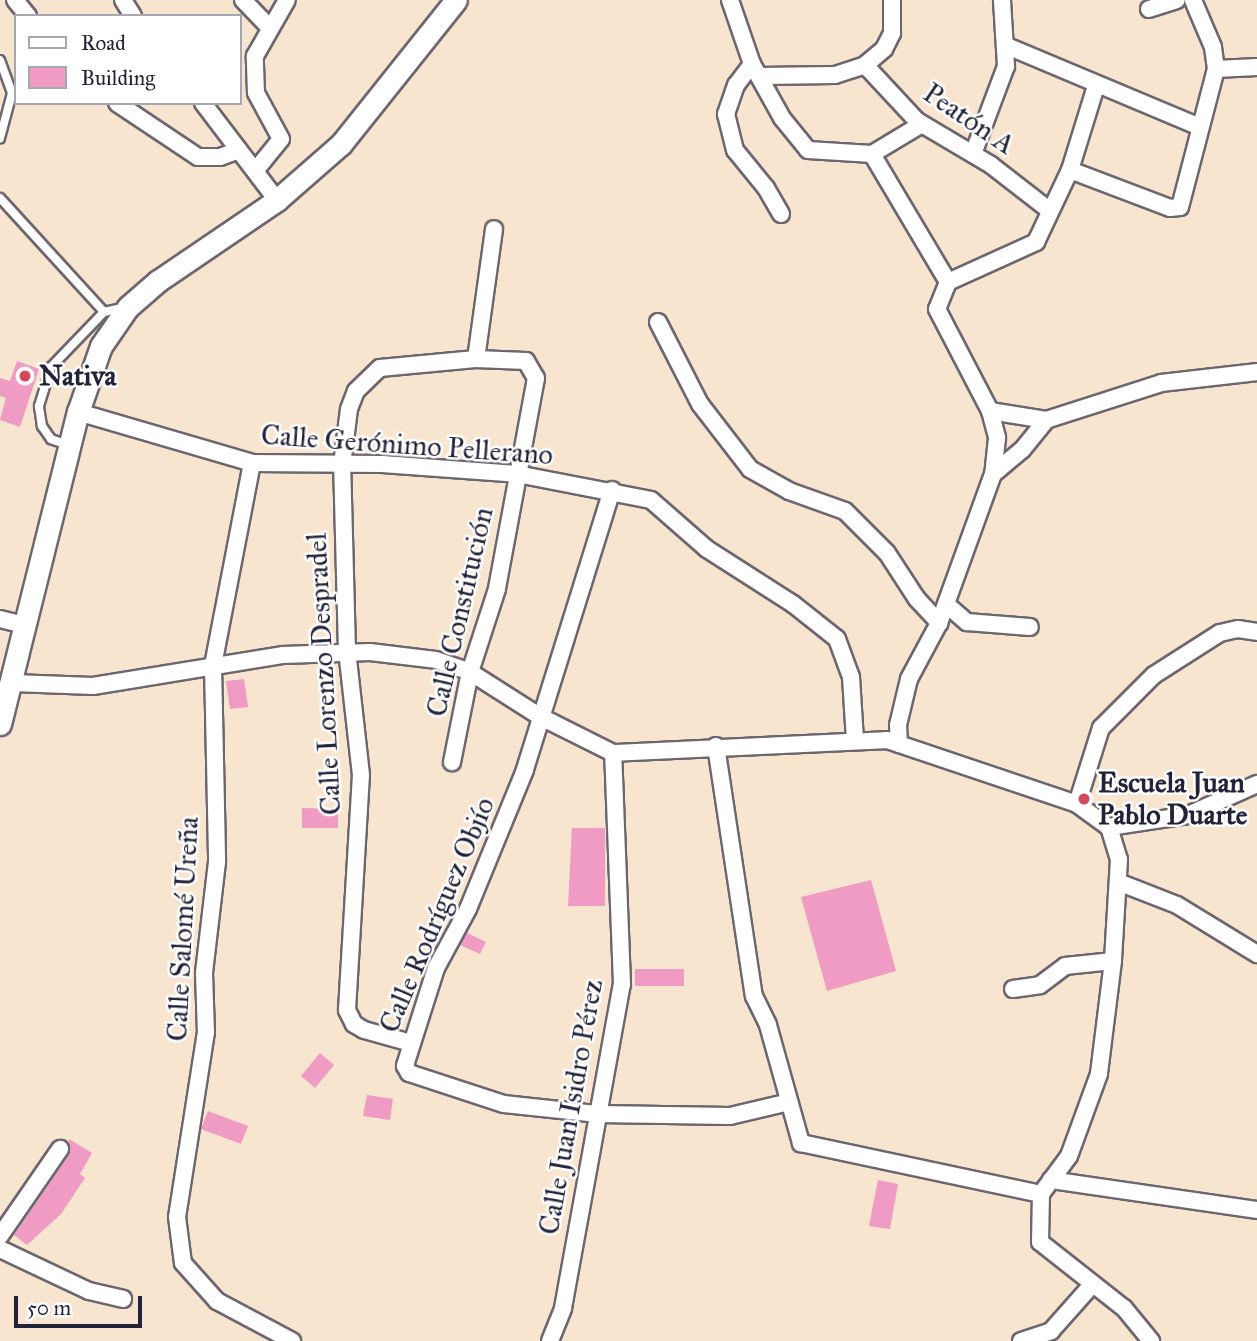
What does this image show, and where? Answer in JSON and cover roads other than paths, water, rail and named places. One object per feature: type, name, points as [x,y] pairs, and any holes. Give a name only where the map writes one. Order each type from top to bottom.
[{"type":"main road","points":[[0,724],[13,683],[24,625],[78,412],[101,346],[128,307],[158,281],[277,200],[341,144],[456,0]]},
{"type":"street","points":[[15,0],[26,14]]},
{"type":"street","points":[[243,0],[269,27]]},
{"type":"street","points":[[255,171],[281,139],[256,93],[253,77],[255,56],[269,27],[287,0]]},
{"type":"street","points":[[730,0],[756,70],[793,135],[808,150],[872,154],[922,124]]},
{"type":"street","points":[[781,214],[766,188],[736,150],[726,114],[736,85],[756,70],[835,75],[865,65],[884,49],[892,33],[892,0]]},
{"type":"street","points":[[973,154],[1006,66],[1007,46],[1002,0]]},
{"type":"street","points":[[1149,9],[1177,0]]},
{"type":"street","points":[[1070,170],[1170,208],[1180,206],[1216,69],[1213,47],[1193,0]]},
{"type":"street","points":[[1007,46],[1096,86],[1200,127]]},
{"type":"street","name":"Peatón A","points":[[865,65],[922,124],[1035,195],[1049,211]]},
{"type":"street","points":[[1216,69],[1257,67]]},
{"type":"street","points":[[899,744],[898,725],[909,680],[946,604],[993,474],[997,438],[990,411],[937,309],[948,282],[1036,242],[1070,170],[1096,86]]},
{"type":"street","points":[[120,105],[198,157],[239,150]]},
{"type":"street","points":[[205,105],[277,200]]},
{"type":"street","points":[[872,154],[948,282]]},
{"type":"street","points":[[476,359],[494,229]]},
{"type":"street","points":[[658,322],[700,404],[750,469],[789,491],[845,511],[887,553],[917,599],[939,623]]},
{"type":"street","name":"Calle Lorenzo Despradel","points":[[411,1044],[364,1030],[354,1024],[347,1010],[361,775],[346,651],[342,465],[349,409],[356,391],[380,368],[476,359]]},
{"type":"street","name":"Calle Constitución","points":[[452,762],[470,672],[497,589],[536,378],[533,367],[526,361],[476,359]]},
{"type":"street","points":[[990,411],[1046,420],[1161,383],[1257,372]]},
{"type":"street","name":"Calle Gerónimo Pellerano","points":[[78,412],[252,463],[517,474],[612,489],[661,507],[707,549],[793,604],[837,639],[851,677],[855,741]]},
{"type":"street","points":[[993,474],[1022,450],[1046,420]]},
{"type":"street","name":"Calle Salomé Ureña","points":[[252,463],[213,664],[217,862],[204,973],[206,1032],[177,1217],[183,1263],[217,1301],[292,1341]]},
{"type":"street","name":"Calle Rodríguez Objío","points":[[612,489],[505,825],[436,968],[405,1059],[409,1073],[504,1104],[598,1114],[730,1116],[789,1102]]},
{"type":"street","points":[[946,604],[967,622],[1030,627]]},
{"type":"street","points":[[0,619],[24,625]]},
{"type":"street","points":[[1077,804],[1101,728],[1154,675],[1220,633],[1238,629],[1257,632]]},
{"type":"street","points":[[13,683],[93,686],[213,664],[346,651],[436,660],[470,672],[539,716],[613,753],[855,741],[899,744],[1077,804],[1109,827],[1119,859],[1113,961],[1099,1074],[1069,1156],[1041,1194],[1040,1242],[1091,1286],[1124,1308],[1151,1341]]},
{"type":"street","points":[[716,746],[754,996],[768,1026],[804,1144],[1041,1194]]},
{"type":"street","name":"Calle Juan Isidro Pérez","points":[[550,1341],[562,1308],[622,984],[613,753]]},
{"type":"street","points":[[1109,827],[1188,815],[1257,784]]},
{"type":"street","points":[[1118,882],[1177,905],[1257,954]]},
{"type":"street","points":[[1013,989],[1040,985],[1065,966],[1113,961]]},
{"type":"street","points":[[0,1236],[60,1149]]},
{"type":"street","points":[[1051,1180],[1257,1210]]},
{"type":"street","points":[[0,1249],[89,1291],[123,1299]]},
{"type":"street","points":[[1021,1341],[1040,1338],[1051,1331],[1091,1286]]},
{"type":"lane","points":[[0,60],[12,93],[0,138]]},
{"type":"lane","points":[[0,198],[104,312]]},
{"type":"lane","points":[[70,446],[51,439],[42,426],[39,406],[51,366],[104,312],[128,307]]},
{"type":"place","name":"Nativa","points":[[25,376]]},
{"type":"place","name":"Escuela Juan Pablo Duarte","points":[[1084,799]]}]
